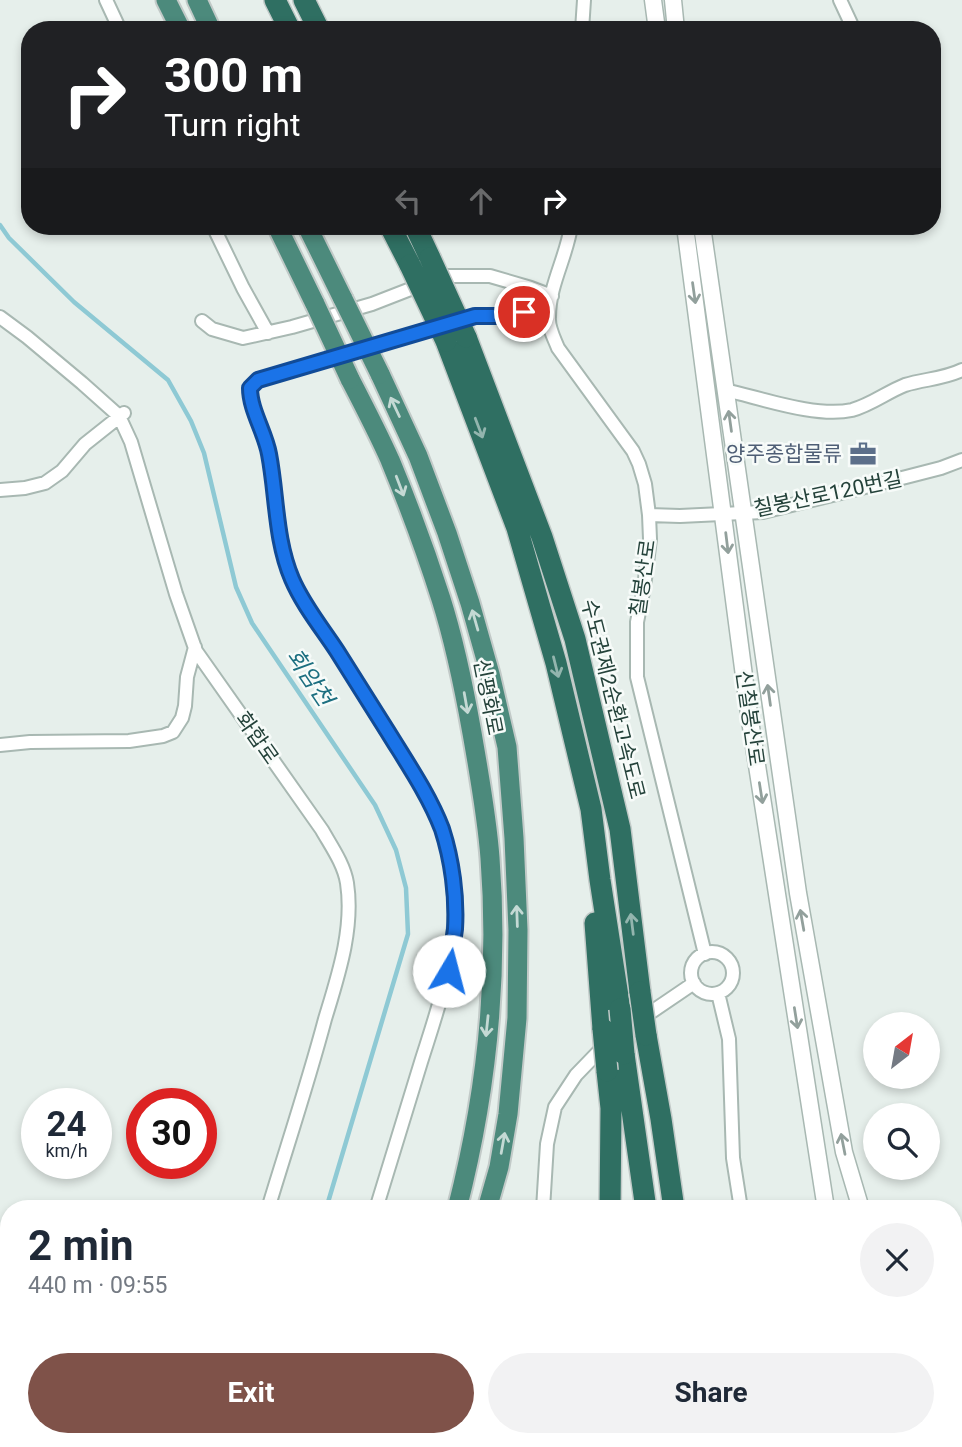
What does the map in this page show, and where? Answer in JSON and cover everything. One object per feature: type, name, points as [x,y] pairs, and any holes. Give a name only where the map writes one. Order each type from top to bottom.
[{"type":"highway","points":[[166,0],[176,21]]},
{"type":"highway","points":[[197,0],[207,21]]},
{"type":"highway","points":[[275,0],[286,21]]},
{"type":"highway","points":[[304,0],[314,21]]},
{"type":"highway","name":"신평화로","points":[[281,235],[389,458],[442,601],[461,671],[490,856],[493,940],[479,1108],[459,1200]]},
{"type":"highway","name":"신평화로","points":[[311,235],[418,456],[473,614],[507,747],[518,930],[517,1018],[508,1114],[499,1167],[490,1200]]},
{"type":"highway","name":"수도권제2순환고속도로","points":[[398,235],[420,261],[456,339],[542,537],[575,639],[620,829],[646,1035],[662,1119],[673,1200]]},
{"type":"highway","name":"수도권제2순환고속도로","points":[[416,235],[420,261]]},
{"type":"highway","name":"수도권제2순환고속도로","points":[[456,339],[517,528],[556,663],[591,809],[645,1200]]},
{"type":"highway","points":[[591,809],[595,934],[611,1108],[610,1200]]},
{"type":"street","points":[[106,0],[116,21]]},
{"type":"street","points":[[582,21],[583,0]]},
{"type":"street","points":[[653,0],[656,21]]},
{"type":"street","points":[[673,0],[675,21]]},
{"type":"street","points":[[840,0],[850,21]]},
{"type":"street","points":[[217,235],[243,289],[268,332]]},
{"type":"street","name":"칠봉산로","points":[[569,235],[548,318],[558,348],[633,451],[645,484],[649,515],[649,551],[637,622],[637,677],[705,954]]},
{"type":"street","name":"신칠봉산로","points":[[686,235],[749,714],[825,1200]]},
{"type":"street","name":"신칠봉산로","points":[[703,235],[798,893],[844,1152],[858,1200]]},
{"type":"street","points":[[202,321],[212,329],[243,338],[372,304],[444,276],[490,276],[552,296]]},
{"type":"street","points":[[379,1200],[449,971],[455,928],[450,860],[442,829],[410,768],[292,579],[277,523],[269,452],[250,398],[250,388],[258,380],[463,319],[475,316],[508,316],[524,312],[531,288]]},
{"type":"street","name":"화합로","points":[[0,317],[122,414],[176,594],[195,647],[322,830],[339,859],[347,881],[349,914],[342,961],[271,1200]]},
{"type":"street","points":[[725,390],[814,411],[835,412],[853,409],[903,386],[951,376],[962,370]]},
{"type":"street","points":[[0,490],[45,483],[62,471],[85,444],[122,414]]},
{"type":"street","name":"칠봉산로120번길","points":[[649,515],[763,512],[941,468],[962,460]]},
{"type":"street","points":[[0,745],[129,741],[173,732],[182,718],[187,677],[195,647]]},
{"type":"street","points":[[705,954],[719,954],[729,961],[732,967],[732,980],[718,993],[698,989],[691,976],[694,963],[705,954]]},
{"type":"street","points":[[544,1200],[547,1144],[555,1107],[576,1075],[611,1039],[694,983]]},
{"type":"street","points":[[718,993],[729,1039],[733,1158],[740,1200]]},
{"type":"waterway","name":"회암천","points":[[0,225],[9,238],[74,302],[168,380],[191,421],[204,453],[236,587],[252,623],[375,805],[396,850],[406,888],[408,934],[329,1200]]},
{"type":"place","name":"양주종합물류","points":[[863,454]]},
{"type":"route","points":[[449,971],[455,928],[454,896],[450,860],[442,829],[410,768],[292,579],[277,523],[269,452],[250,398],[250,388],[258,380],[475,316],[508,316],[524,312]]}]
